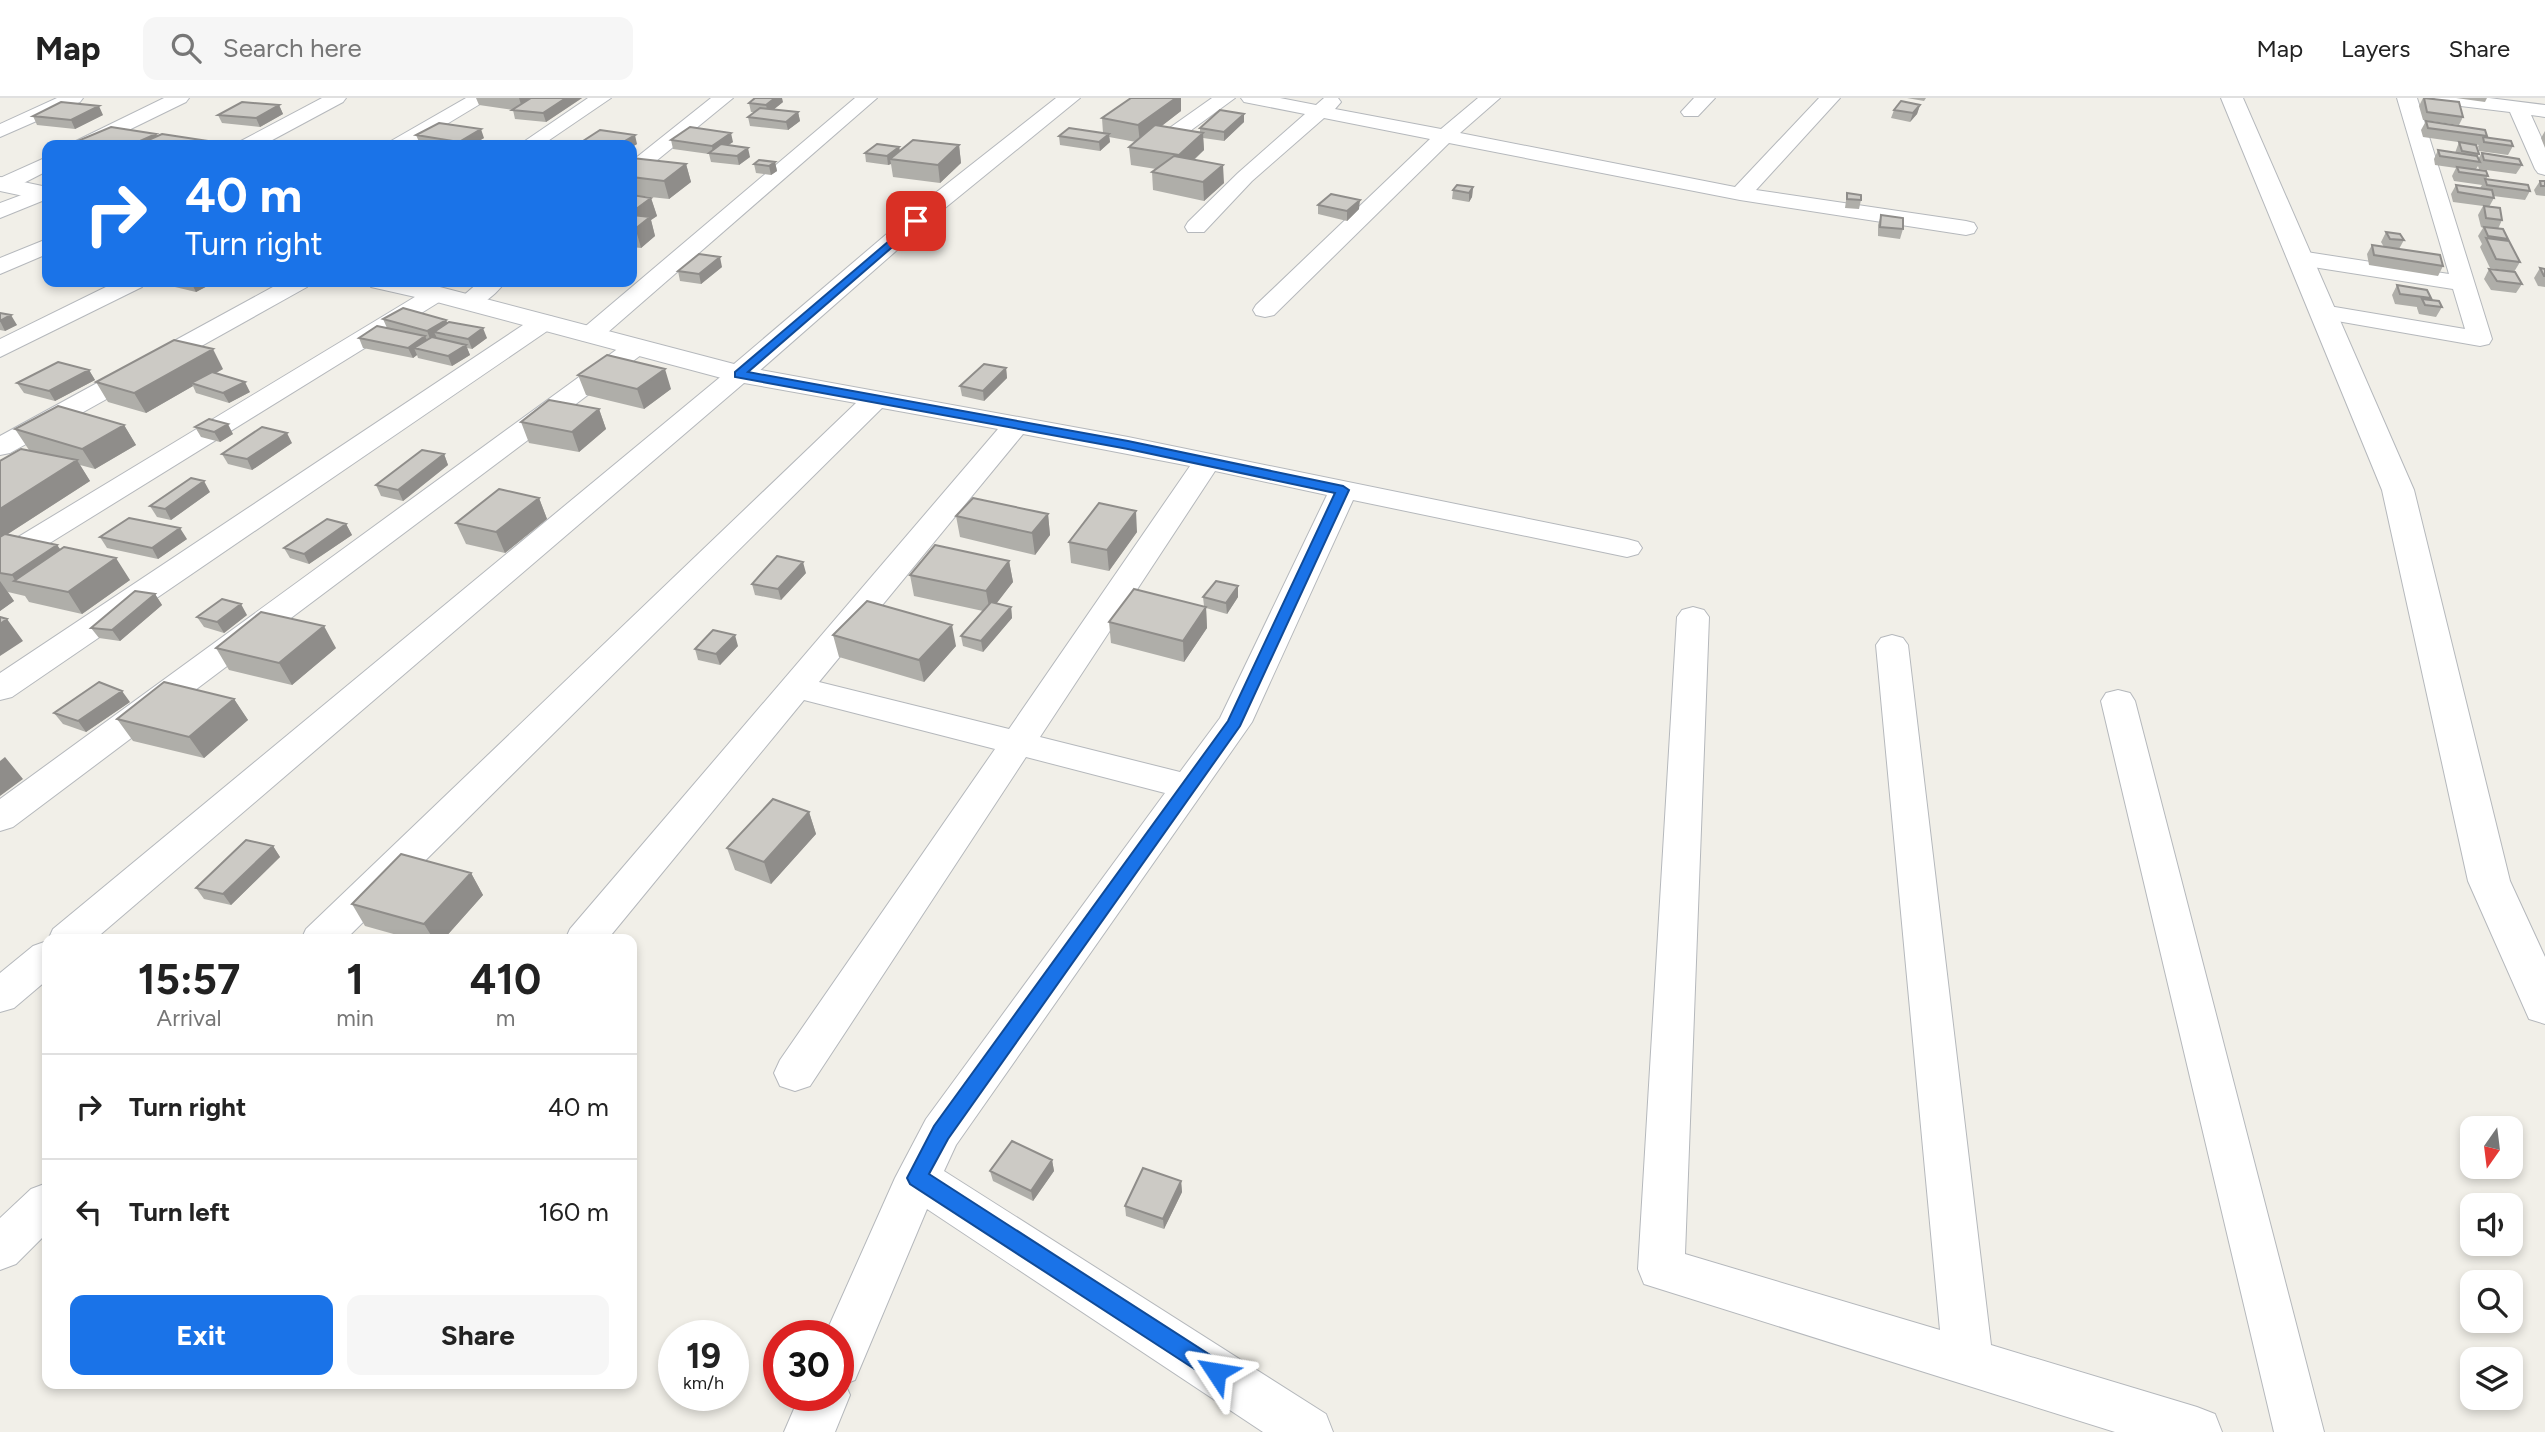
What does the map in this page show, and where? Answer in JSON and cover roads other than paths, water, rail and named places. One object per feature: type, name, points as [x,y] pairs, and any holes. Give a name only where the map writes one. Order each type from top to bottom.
[{"type":"street","points":[[0,131],[73,98]]},
{"type":"street","points":[[93,140],[180,98]]},
{"type":"street","points":[[257,140],[336,98]]},
{"type":"street","points":[[407,140],[480,98]]},
{"type":"street","points":[[537,140],[601,98]]},
{"type":"street","points":[[637,167],[723,98]]},
{"type":"street","points":[[590,335],[867,98]]},
{"type":"street","points":[[74,934],[739,374],[937,203],[1069,98]]},
{"type":"street","points":[[1168,138],[1225,98]]},
{"type":"street","points":[[1251,98],[1740,194],[1966,228]]},
{"type":"street","points":[[1196,227],[1245,177],[1317,112],[1337,98]]},
{"type":"street","points":[[1265,310],[1446,135],[1490,98]]},
{"type":"street","points":[[1740,194],[1830,98]]},
{"type":"street","points":[[2232,98],[2398,490],[2489,881],[2545,1006]]},
{"type":"street","points":[[2323,312],[2480,339],[2407,98]]},
{"type":"street","points":[[2444,98],[2545,111]]},
{"type":"street","points":[[2518,108],[2545,169]]},
{"type":"street","points":[[1,184],[42,165]]},
{"type":"street","points":[[1,184],[42,192]]},
{"type":"street","points":[[0,211],[42,194]]},
{"type":"street","points":[[0,267],[42,248]]},
{"type":"street","points":[[2300,258],[2463,283]]},
{"type":"street","points":[[0,349],[124,287]]},
{"type":"street","points":[[0,447],[290,287]]},
{"type":"street","points":[[403,287],[739,374],[1207,462],[1627,548]]},
{"type":"street","points":[[468,302],[487,287]]},
{"type":"street","points":[[0,561],[436,294]]},
{"type":"street","points":[[0,690],[544,323]]},
{"type":"street","points":[[0,818],[636,347]]},
{"type":"street","points":[[326,934],[875,400]]},
{"type":"street","points":[[589,934],[1016,425]]},
{"type":"street","points":[[795,1073],[1207,462]]},
{"type":"street","points":[[854,1326],[917,1178],[941,1132],[1235,722],[1343,490]]},
{"type":"street","points":[[1693,617],[1661,1269],[2197,1432]]},
{"type":"street","points":[[1892,645],[1968,1362]]},
{"type":"street","points":[[796,687],[1189,787]]},
{"type":"street","points":[[2118,701],[2299,1432]]},
{"type":"street","points":[[0,996],[42,961]]},
{"type":"street","points":[[917,1178],[1308,1432]]},
{"type":"street","points":[[0,1248],[42,1208]]},
{"type":"street","points":[[809,1432],[818,1411]]}]
